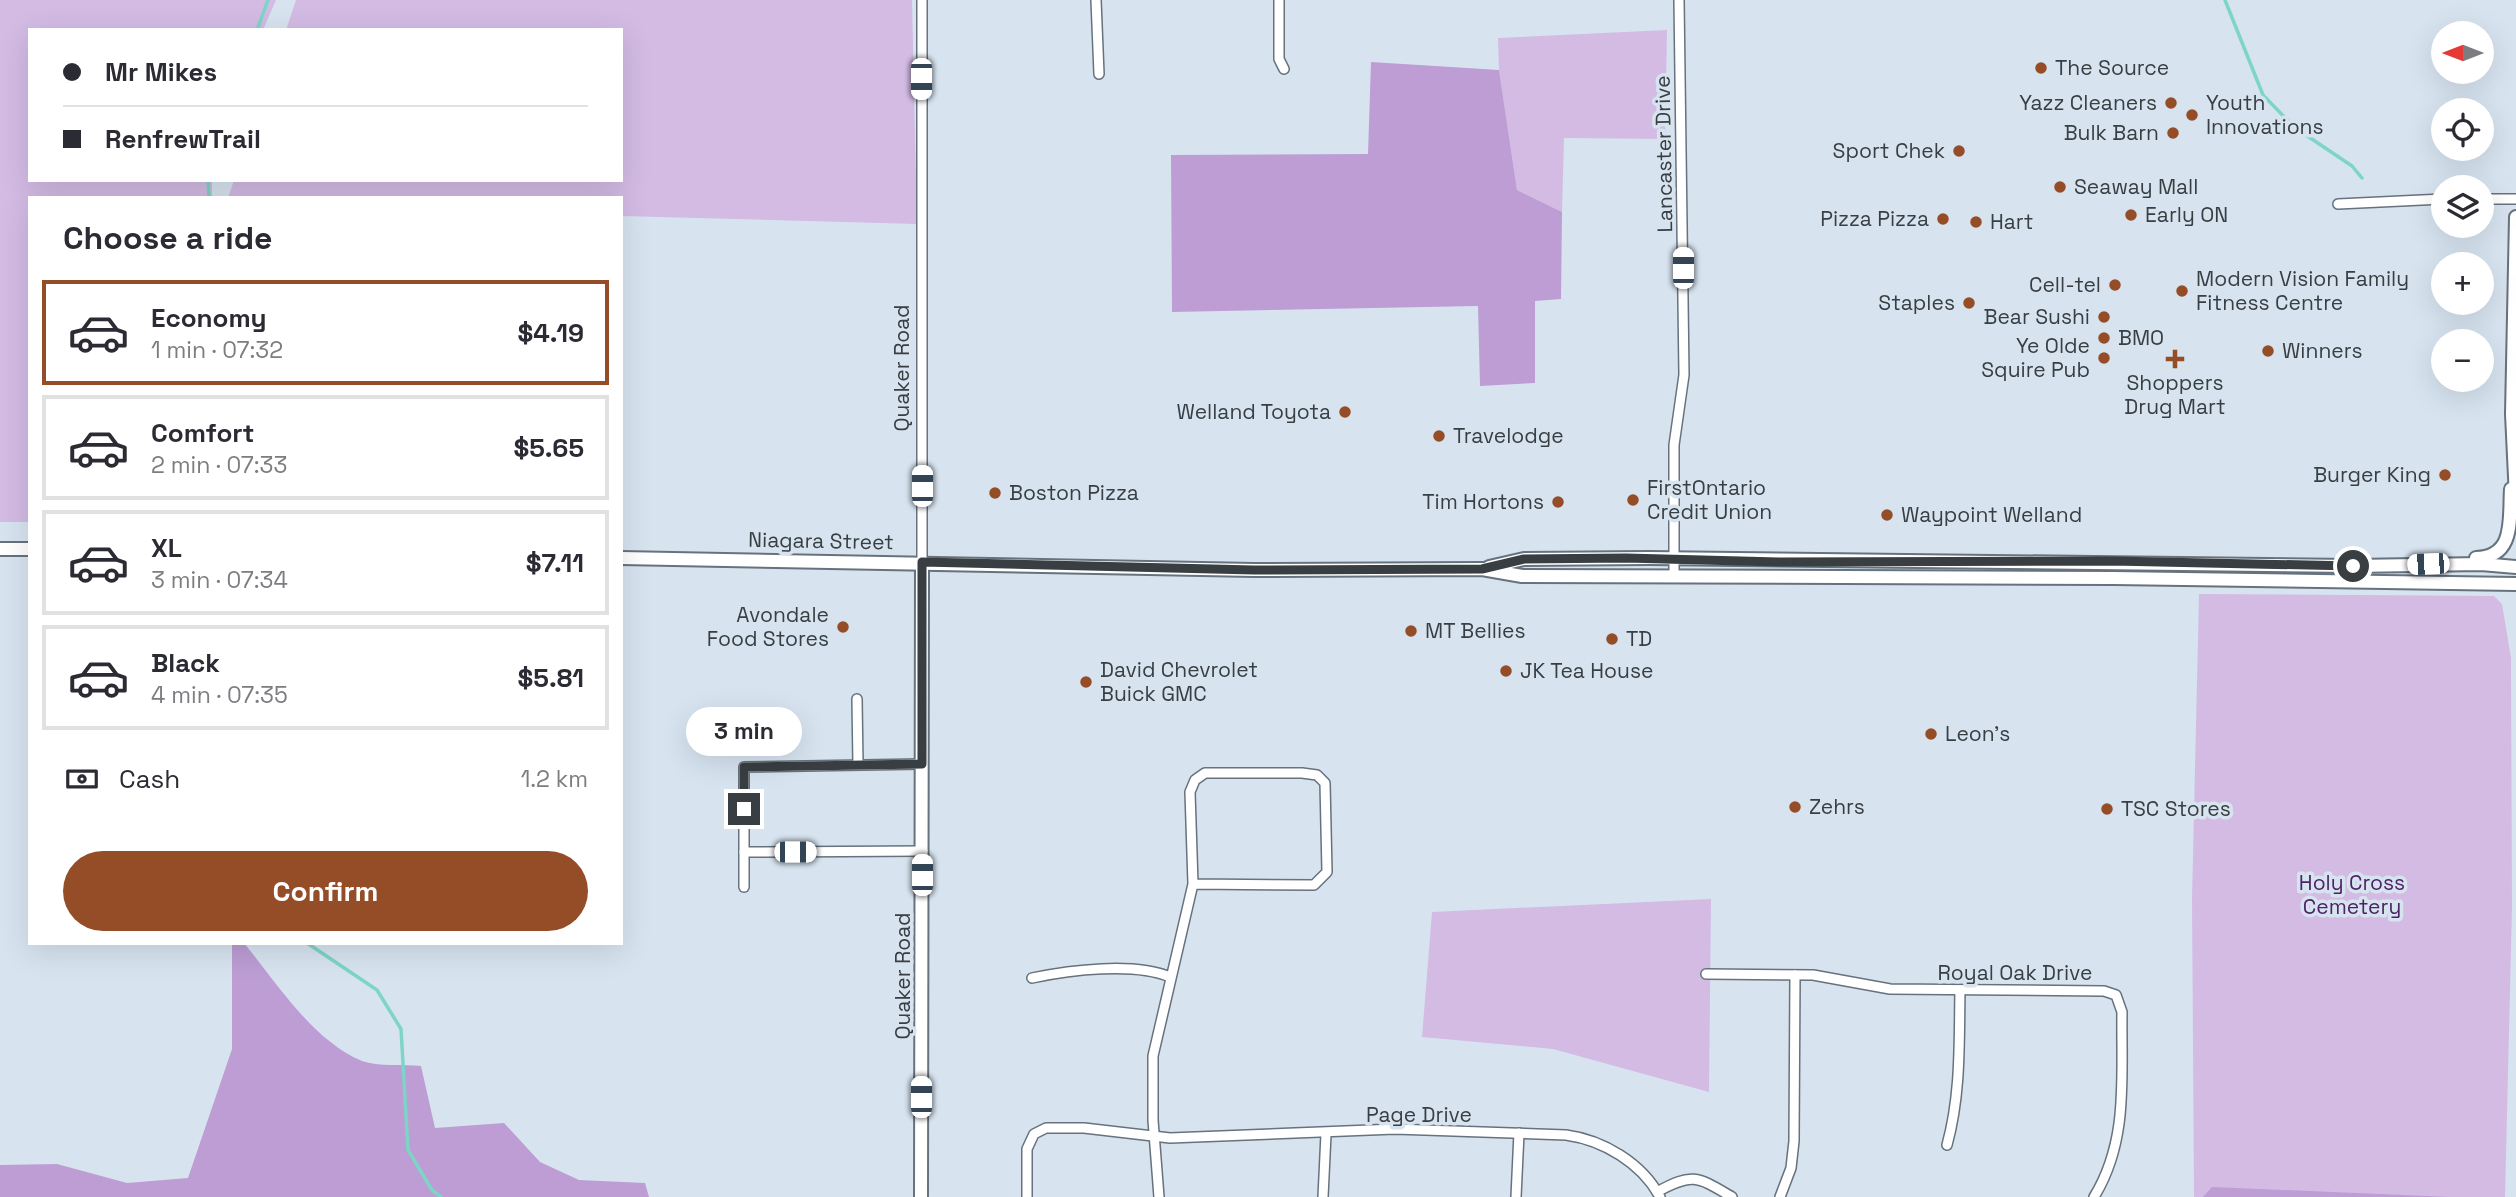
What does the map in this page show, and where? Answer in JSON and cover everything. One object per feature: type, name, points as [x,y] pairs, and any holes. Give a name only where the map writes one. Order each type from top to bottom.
[{"type":"main road","points":[[2516,217],[2512,414],[2516,498]]},
{"type":"main road","points":[[2428,564],[2487,557],[2504,547],[2509,533],[2514,450]]},
{"type":"main road","points":[[0,549],[28,549]]},
{"type":"main road","name":"Niagara Street","points":[[623,558],[1254,570],[1482,569],[1522,576],[2062,577],[2516,584]]},
{"type":"main road","name":"Niagara Street","points":[[1482,569],[1524,559],[1928,563],[2113,561],[2516,567]]},
{"type":"main road","name":"Quaker Road","points":[[921,1197],[922,562]]},
{"type":"street","name":"Quaker Road","points":[[922,0],[922,562]]},
{"type":"street","points":[[1096,0],[1100,74]]},
{"type":"street","points":[[1279,0],[1279,59],[1284,69]]},
{"type":"street","name":"Lancaster Drive","points":[[1674,577],[1674,445],[1684,375],[1679,0]]},
{"type":"street","points":[[2494,199],[2516,199]]},
{"type":"street","points":[[2338,204],[2431,200]]},
{"type":"street","points":[[857,699],[858,764]]},
{"type":"street","points":[[744,887],[744,767],[922,764]]},
{"type":"street","points":[[1159,1197],[1154,1136],[1153,1056],[1193,884],[1190,792],[1195,780],[1205,773],[1302,772],[1317,775],[1325,783],[1327,872],[1314,885],[1193,884]]},
{"type":"street","points":[[744,852],[923,851]]},
{"type":"street","points":[[1032,978],[1075,970],[1157,972],[1170,977]]},
{"type":"street","name":"Royal Oak Drive","points":[[1706,974],[1795,975],[1891,989],[2104,991],[2116,995],[2122,1012],[2121,1128],[2112,1163],[2094,1197]]},
{"type":"street","points":[[1780,1197],[1791,1168],[1794,1141],[1795,975]]},
{"type":"street","points":[[1947,1144],[1954,1119],[1960,1065],[1961,990]]},
{"type":"street","name":"Page Drive","points":[[1027,1197],[1027,1149],[1038,1131],[1065,1127],[1154,1136],[1326,1134],[1395,1129],[1566,1135],[1599,1144],[1633,1165],[1659,1194]]},
{"type":"street","points":[[1516,1197],[1519,1133]]},
{"type":"street","points":[[1323,1197],[1326,1134]]},
{"type":"street","points":[[1659,1194],[1678,1180],[1695,1177],[1732,1197]]},
{"type":"green space","points":[[0,0],[276,0],[264,28],[28,28],[28,182],[212,182],[212,196],[28,196],[28,522],[0,522]]},
{"type":"green space","points":[[296,0],[912,0],[917,224],[623,216],[623,196],[229,196],[233,182],[623,182],[623,28],[287,28]]},
{"type":"green space","points":[[1667,30],[1665,139],[1564,138],[1562,212],[1517,190],[1499,70],[1498,38]]},
{"type":"green space","name":"Holy Cross Cemetery","points":[[2199,594],[2494,596],[2502,604],[2511,658],[2512,907],[2505,1197],[2194,1197],[2192,899]]},
{"type":"green space","points":[[1711,899],[1709,1092],[1553,1049],[1422,1037],[1432,912]]},
{"type":"shaded area","points":[[1371,62],[1499,70],[1517,190],[1562,212],[1561,299],[1535,301],[1535,383],[1480,386],[1478,306],[1172,312],[1171,155],[1368,154]]},
{"type":"shaded area","points":[[232,945],[246,945],[311,1025],[344,1052],[368,1063],[421,1066],[435,1128],[504,1123],[540,1162],[579,1180],[645,1183],[649,1197],[0,1197],[0,1165],[57,1164],[127,1183],[188,1178],[232,1049]]},
{"type":"shaded area","points":[[2212,1187],[2449,1197],[2203,1197]]},
{"type":"waterway","points":[[258,28],[268,0]]},
{"type":"waterway","points":[[2225,0],[2263,95],[2294,127],[2352,166],[2362,178]]},
{"type":"waterway","points":[[208,182],[209,196]]},
{"type":"waterway","points":[[310,945],[377,990],[401,1029],[408,1150],[432,1190],[441,1197]]},
{"type":"place","name":"The Source","points":[[2041,68]]},
{"type":"place","name":"Yazz Cleaners","points":[[2171,103]]},
{"type":"place","name":"Youth Innovations","points":[[2192,115]]},
{"type":"place","name":"Bulk Barn","points":[[2173,133]]},
{"type":"place","name":"Sport Chek","points":[[1959,151]]},
{"type":"place","name":"Seaway Mall","points":[[2060,187]]},
{"type":"place","name":"Early ON","points":[[2131,215]]},
{"type":"place","name":"Pizza Pizza","points":[[1943,219]]},
{"type":"place","name":"Hart","points":[[1976,222]]},
{"type":"place","name":"Cell-tel","points":[[2115,285]]},
{"type":"place","name":"Modern Vision Family Fitness Centre","points":[[2182,291]]},
{"type":"place","name":"Staples","points":[[1969,303]]},
{"type":"place","name":"Bear Sushi","points":[[2104,317]]},
{"type":"place","name":"BMO","points":[[2104,338]]},
{"type":"place","name":"Winners","points":[[2268,351]]},
{"type":"place","name":"Ye Olde Squire Pub","points":[[2104,358]]},
{"type":"place","name":"Shoppers Drug Mart","points":[[2175,359]]},
{"type":"place","name":"Welland Toyota","points":[[1345,412]]},
{"type":"place","name":"Travelodge","points":[[1439,436]]},
{"type":"place","name":"Burger King","points":[[2445,475]]},
{"type":"place","name":"Boston Pizza","points":[[995,493]]},
{"type":"place","name":"FirstOntario Credit Union","points":[[1633,500]]},
{"type":"place","name":"Tim Hortons","points":[[1558,502]]},
{"type":"place","name":"Waypoint Welland","points":[[1887,515]]},
{"type":"place","name":"Avondale Food Stores","points":[[843,627]]},
{"type":"place","name":"MT Bellies","points":[[1411,631]]},
{"type":"place","name":"TD","points":[[1612,639]]},
{"type":"place","name":"JK Tea House","points":[[1506,671]]},
{"type":"place","name":"David Chevrolet Buick GMC","points":[[1086,682]]},
{"type":"place","name":"Leon's","points":[[1931,734]]},
{"type":"place","name":"Zehrs","points":[[1795,807]]},
{"type":"place","name":"TSC Stores","points":[[2107,809]]},
{"type":"route","points":[[744,809],[744,767],[922,764],[922,562],[1254,570],[1482,569],[1524,559],[1626,558],[1928,563],[2113,561],[2353,566]]}]
